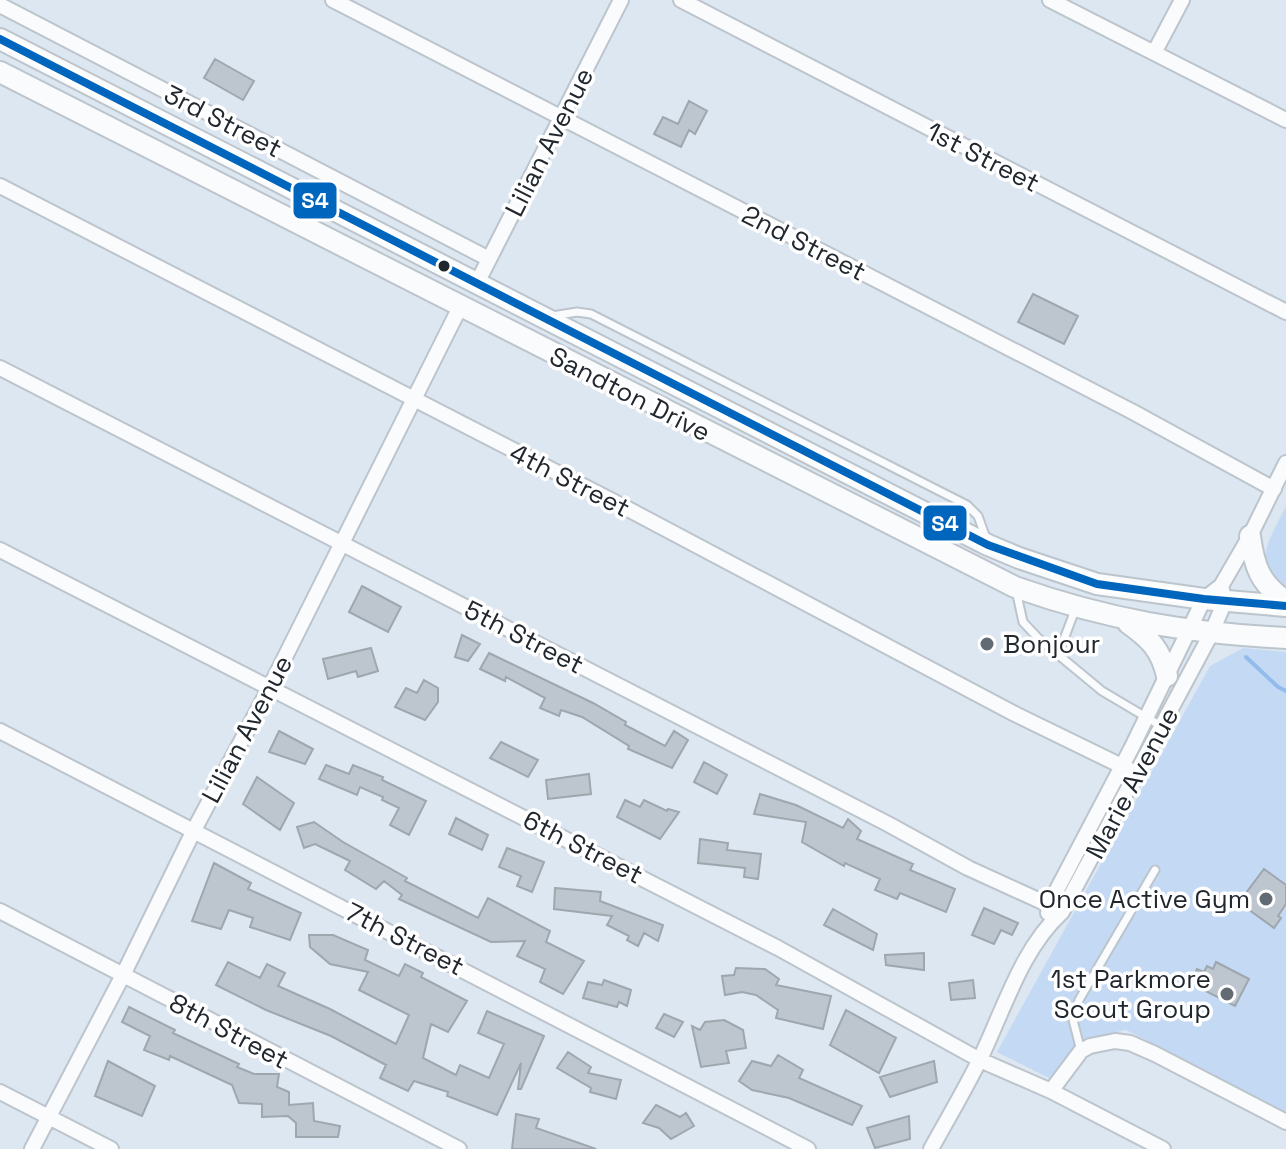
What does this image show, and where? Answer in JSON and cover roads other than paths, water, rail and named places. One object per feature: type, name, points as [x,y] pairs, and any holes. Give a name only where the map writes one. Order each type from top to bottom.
[{"type":"main road","name":"Sandton Drive","points":[[0,39],[988,545],[1097,584],[1204,599],[1223,594],[1286,603]]},
{"type":"main road","name":"Sandton Drive","points":[[0,72],[1015,587],[1124,620],[1211,634],[1286,638]]},
{"type":"main road","points":[[1250,536],[1259,576],[1286,603]]},
{"type":"main road","points":[[1124,620],[1159,650],[1167,676]]},
{"type":"street","name":"2nd Street","points":[[333,0],[1133,412],[1274,489]]},
{"type":"street","name":"Lilian Avenue","points":[[477,283],[621,0]]},
{"type":"street","name":"1st Street","points":[[681,0],[1286,312]]},
{"type":"street","points":[[1050,0],[1286,120]]},
{"type":"street","points":[[1154,53],[1182,0]]},
{"type":"street","name":"3rd Street","points":[[8,5],[489,259]]},
{"type":"street","name":"4th Street","points":[[0,186],[823,611],[1015,714],[1138,774]]},
{"type":"street","name":"Lilian Avenue","points":[[32,1149],[270,687],[460,307]]},
{"type":"street","name":"5th Street","points":[[0,368],[496,621],[954,861],[1049,905]]},
{"type":"street","points":[[1223,594],[1286,463]]},
{"type":"street","name":"6th Street","points":[[0,550],[778,948],[980,1060],[1051,1091],[1163,1149]]},
{"type":"street","name":"Marie Avenue","points":[[1046,926],[1062,912],[1138,774],[1211,634],[1223,594]]},
{"type":"street","name":"Marie Avenue","points":[[931,1149],[980,1060],[1046,926],[1049,905],[1204,599]]},
{"type":"street","name":"7th Street","points":[[0,731],[808,1149]]},
{"type":"street","name":"8th Street","points":[[0,911],[459,1149]]},
{"type":"street","points":[[1051,1091],[1081,1051],[1103,1042],[1130,1043],[1286,1122]]},
{"type":"street","points":[[0,1092],[111,1149]]},
{"type":"lane","points":[[1015,587],[1023,622],[1102,691],[1162,727]]},
{"type":"lane","points":[[1058,655],[1076,607]]},
{"type":"lane","points":[[1081,1051],[1073,1020],[1079,1000],[1155,870]]},
{"type":"waterway","points":[[1246,657],[1286,691]]},
{"type":"place","name":"Bonjour","points":[[987,644]]},
{"type":"place","name":"Once Active Gym","points":[[1266,899]]},
{"type":"place","name":"1st Parkmore Scout Group","points":[[1227,994]]}]
